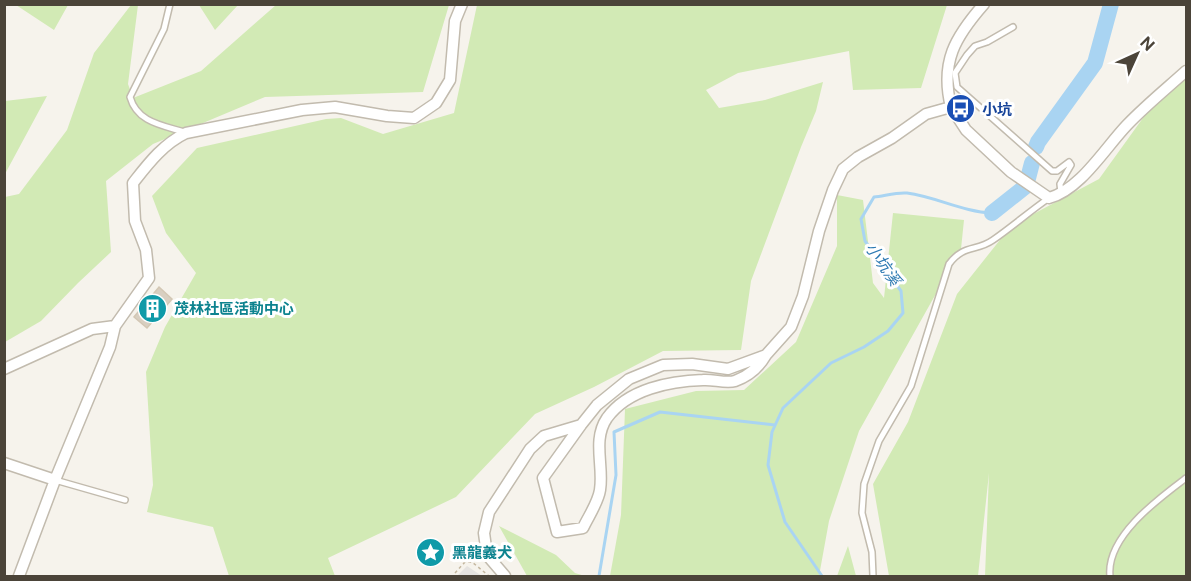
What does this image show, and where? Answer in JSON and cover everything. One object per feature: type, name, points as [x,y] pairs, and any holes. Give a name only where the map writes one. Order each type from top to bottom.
[{"type":"street","points":[[19,576],[55,480],[110,347],[116,326],[149,278],[146,250],[135,221],[133,183],[172,139],[186,133],[302,110],[335,107],[414,118],[436,103],[450,80],[455,21],[462,4]]},
{"type":"street","points":[[984,4],[968,22],[950,55],[951,73],[947,89],[951,107],[966,130],[1011,172],[1049,198],[1061,195],[1074,185],[1128,124],[1186,71]]},
{"type":"street","points":[[766,355],[728,369],[692,364],[663,365],[629,379],[597,405],[543,478],[557,532],[583,528],[600,492],[601,469],[598,442],[607,419],[622,404],[664,384],[705,380],[733,382],[759,367],[766,355],[791,327],[803,296],[826,210],[843,169],[926,114],[951,107]]},
{"type":"street","points":[[4,369],[92,329],[116,326]]},
{"type":"street","points":[[505,576],[487,555],[484,533],[489,512],[530,449],[544,436],[581,425]]},
{"type":"street","points":[[6,467],[55,480]]},
{"type":"lane","points":[[170,4],[164,29],[130,97],[134,109],[153,123],[186,133]]},
{"type":"lane","points":[[1013,27],[975,46],[951,73],[957,87],[1052,171],[1057,171],[1069,162],[1071,165],[1060,184],[1061,195]]},
{"type":"lane","points":[[873,576],[872,552],[862,513],[864,484],[879,441],[911,386],[949,264],[957,254],[991,242],[1022,216],[1049,198]]},
{"type":"lane","points":[[1110,576],[1109,567],[1121,540],[1132,525],[1154,502],[1186,478]]},
{"type":"lane","points":[[55,480],[125,500]]},
{"type":"path","points":[[455,573],[465,562],[472,562],[489,576]]},
{"type":"green space","points":[[16,5],[68,5],[54,30]]},
{"type":"green space","points":[[131,5],[138,5],[128,84],[133,98],[201,71],[276,5],[449,5],[423,92],[265,97],[153,144],[106,181],[111,252],[41,321],[5,342],[5,197],[19,194],[67,130],[94,53]]},
{"type":"green space","points":[[199,5],[238,5],[215,30]]},
{"type":"green space","points":[[477,5],[947,5],[921,88],[853,90],[849,51],[738,73],[706,90],[719,108],[765,100],[823,82],[816,111],[751,281],[741,350],[663,351],[594,387],[535,414],[456,497],[328,558],[335,576],[229,576],[213,527],[147,512],[153,485],[146,372],[165,327],[196,273],[166,233],[152,196],[197,148],[326,119],[341,118],[383,134],[454,113]]},
{"type":"green space","points":[[1186,76],[1186,576],[985,576],[989,473],[978,576],[889,576],[873,484],[908,422],[957,294],[1011,226],[1099,179],[1166,86]]},
{"type":"green space","points":[[47,96],[5,174],[5,101]]},
{"type":"green space","points":[[837,195],[863,200],[873,283],[884,298],[893,213],[964,220],[961,249],[859,431],[829,521],[819,576],[610,576],[621,515],[625,409],[696,391],[744,390],[796,342],[837,246]]},
{"type":"green space","points":[[499,526],[556,555],[575,573],[585,576],[527,576]]},
{"type":"green space","points":[[848,546],[856,576],[837,576]]},
{"type":"shaded area","points":[[467,566],[482,576],[449,576],[458,575]]},
{"type":"building","name":"茂林社區活動中心","points":[[159,287],[172,299],[147,328],[134,317]]},
{"type":"waterway","name":"小坑溪","points":[[1036,147],[1095,63],[1111,4]]},
{"type":"waterway","name":"小坑溪","points":[[992,213],[1026,186],[1032,163]]},
{"type":"waterway","name":"小坑溪","points":[[822,576],[785,522],[768,465],[772,432],[783,408],[831,363],[864,347],[888,331],[903,313],[901,291],[865,241],[861,219],[874,197],[903,193],[992,213]]},
{"type":"waterway","name":"小坑溪","points":[[599,576],[616,475],[614,432],[660,412],[775,425]]},
{"type":"place","name":"小坑","points":[[961,109]]},
{"type":"place","name":"茂林社區活動中心","points":[[153,308]]},
{"type":"place","name":"黑龍義犬","points":[[431,552]]}]
